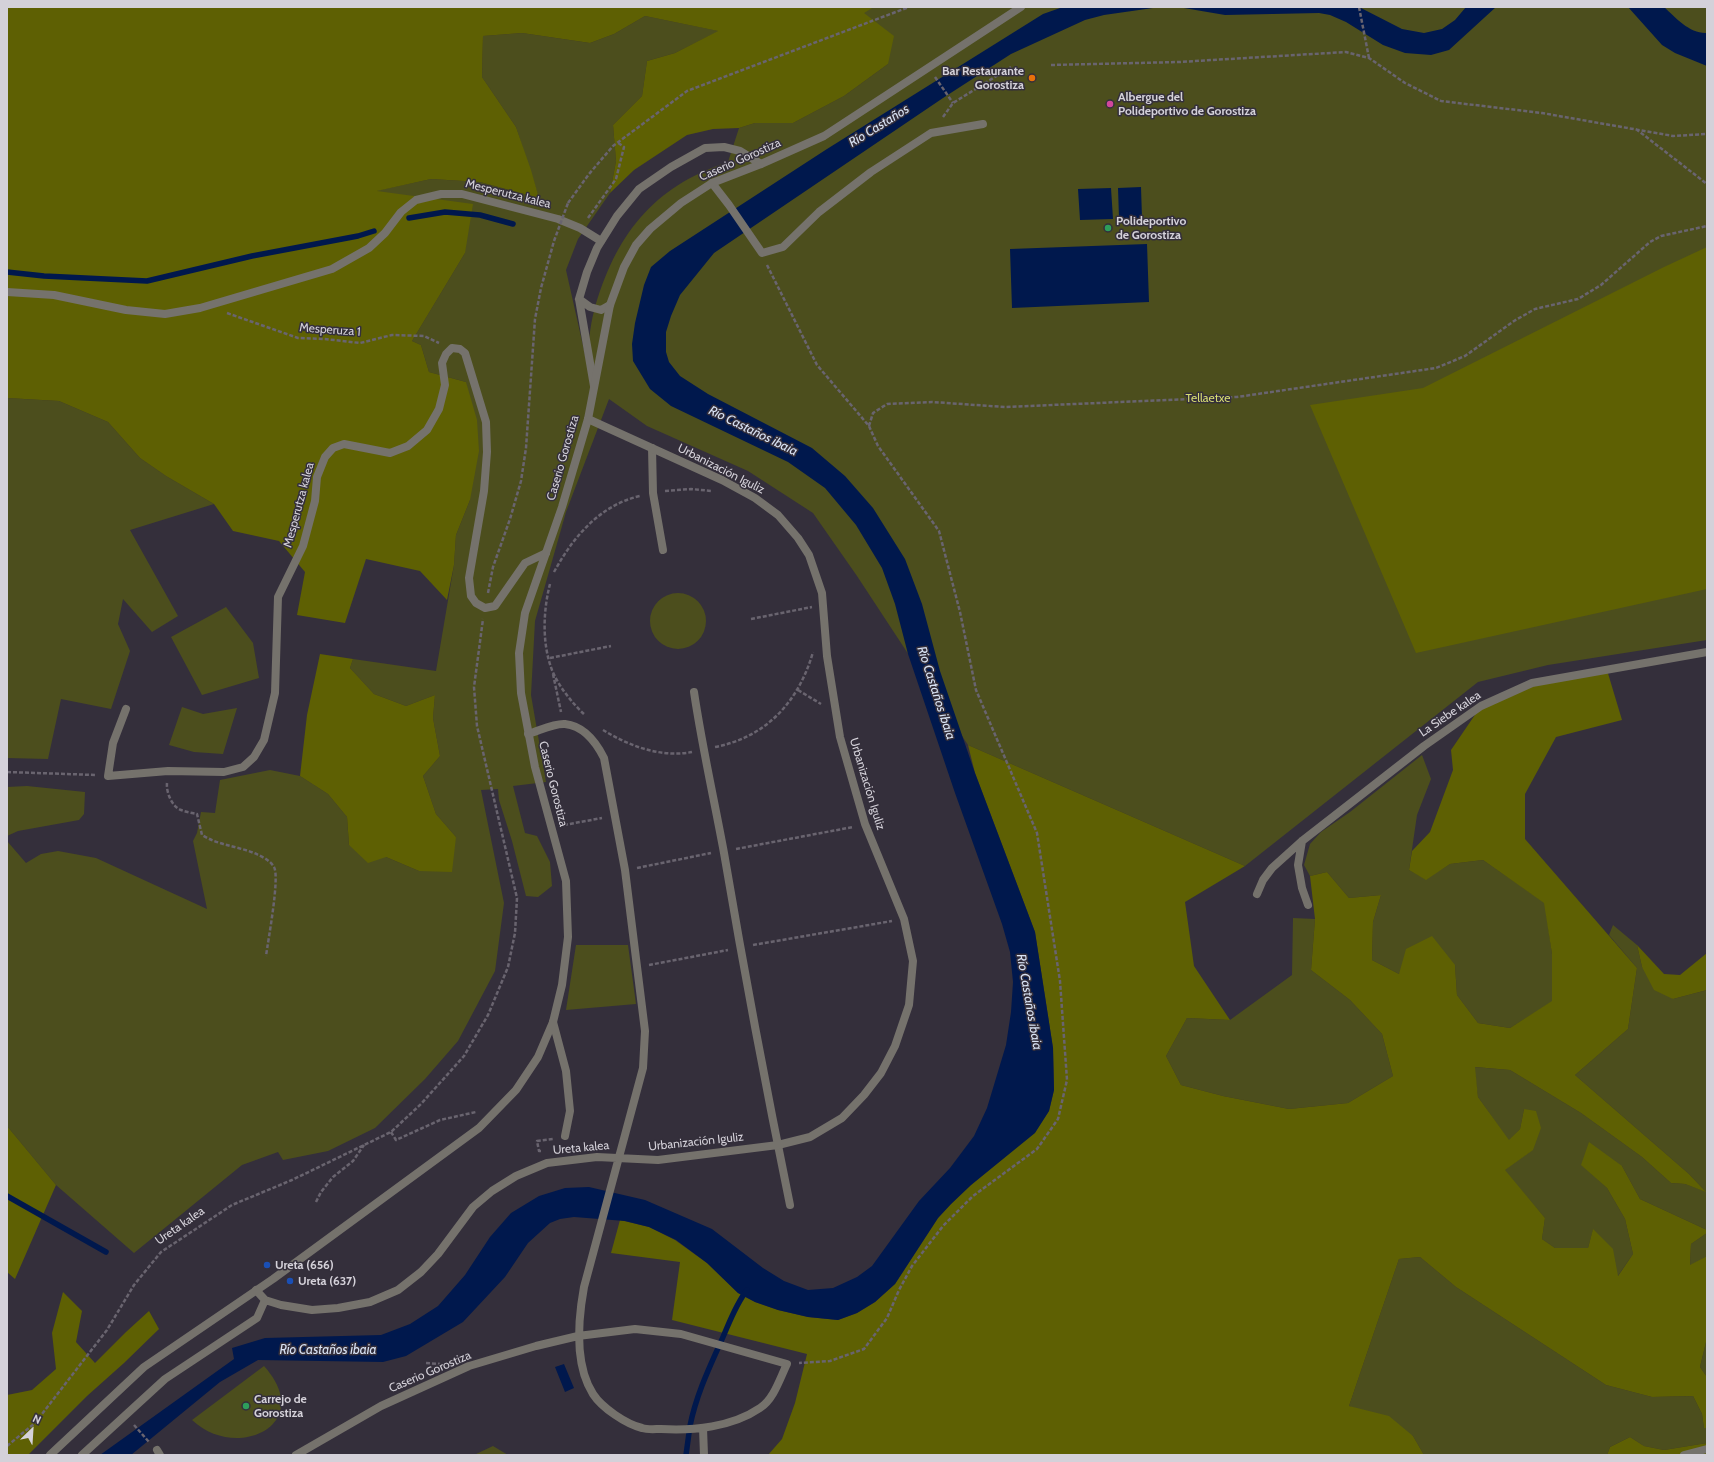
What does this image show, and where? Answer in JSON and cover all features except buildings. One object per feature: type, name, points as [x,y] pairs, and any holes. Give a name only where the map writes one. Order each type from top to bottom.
[{"type":"street","name":"Caserio Gorostiza","points":[[496,1110],[516,1090],[538,1057],[553,1022],[562,985],[568,937],[566,880],[534,767],[521,693],[519,653],[525,614],[562,507],[588,419],[610,305],[624,267],[636,245],[650,228],[681,203],[712,183],[761,164],[824,136],[1021,7]]},
{"type":"street","points":[[712,183],[762,253],[783,247],[820,212],[871,172],[931,133],[984,124]]},
{"type":"street","points":[[594,387],[579,299],[587,272],[601,241],[617,216],[639,189],[671,167],[704,148],[724,147],[740,151],[761,164]]},
{"type":"street","name":"Mesperutza kalea","points":[[7,292],[54,294],[126,310],[165,314],[207,306],[332,269],[369,248],[385,233],[401,212],[416,200],[441,194],[462,194],[558,219],[580,228],[601,241]]},
{"type":"street","points":[[579,299],[590,307],[601,310],[610,305]]},
{"type":"street","points":[[452,348],[460,349],[465,353],[486,422],[487,452],[484,491],[469,578],[471,596],[476,603],[485,608],[495,606],[525,563],[546,553]]},
{"type":"street","name":"Mesperutza kalea","points":[[108,776],[168,771],[224,772],[243,767],[254,758],[264,740],[275,693],[278,597],[304,546],[315,501],[317,478],[325,457],[333,448],[344,444],[390,453],[408,446],[427,430],[439,409],[445,385],[442,363],[446,354],[452,348]]},
{"type":"street","name":"Urbanización Iguliz","points":[[588,419],[722,480],[755,498],[778,515],[798,538],[809,555],[820,586],[824,607],[827,656],[840,737],[865,824],[904,919],[913,961],[909,1005],[895,1046],[881,1073],[864,1095],[842,1118],[810,1137],[778,1145],[658,1160],[617,1158]]},
{"type":"street","points":[[652,448],[653,493],[663,550]]},
{"type":"street","name":"La Siebe kalea","points":[[1257,894],[1263,880],[1272,868],[1302,841],[1424,746],[1480,706],[1532,683],[1707,652]]},
{"type":"street","points":[[694,692],[739,948],[790,1205]]},
{"type":"street","points":[[108,776],[113,743],[126,709]]},
{"type":"street","points":[[528,734],[564,724],[575,726],[583,730],[600,750],[604,758],[625,870],[645,1031],[643,1068],[617,1158],[588,1269],[580,1310],[578,1336],[584,1376],[594,1395],[622,1420],[643,1428],[675,1430],[703,1428],[739,1419],[762,1407],[772,1394],[787,1364]]},
{"type":"street","points":[[1302,841],[1298,865],[1302,888],[1308,905]]},
{"type":"street","points":[[553,1022],[566,1071],[570,1111],[565,1136]]},
{"type":"street","points":[[50,1455],[144,1367],[256,1290],[478,1128],[496,1110]]},
{"type":"street","name":"Ureta kalea","points":[[265,1300],[281,1305],[312,1310],[338,1308],[370,1302],[398,1290],[422,1272],[438,1254],[473,1207],[492,1191],[516,1176],[548,1163],[597,1157],[617,1158]]},
{"type":"street","points":[[82,1455],[165,1379],[257,1318],[265,1300],[256,1290]]},
{"type":"street","name":"Caserio Gorostiza","points":[[298,1453],[381,1406],[469,1366],[536,1346],[578,1336],[635,1329],[681,1334],[787,1364]]},
{"type":"street","points":[[703,1428],[704,1455]]},
{"type":"street","points":[[1684,1455],[1707,1449]]},
{"type":"path","name":"Ureta kalea","points":[[7,1446],[35,1423],[107,1330],[134,1285],[161,1252],[232,1205],[292,1180],[391,1132],[421,1104],[464,1056],[488,1015],[508,967],[515,933],[517,898],[478,726],[474,686],[485,608],[493,567],[510,519],[521,481],[526,448],[535,319],[541,288],[554,241],[568,203],[589,174],[617,142],[687,91],[909,7]]},
{"type":"path","points":[[1359,7],[1369,58]]},
{"type":"path","points":[[1051,65],[1179,62],[1346,52],[1369,58],[1405,83],[1441,101],[1542,113],[1673,136],[1707,134]]},
{"type":"path","points":[[931,133],[953,103],[1011,67]]},
{"type":"path","points":[[936,79],[953,103]]},
{"type":"path","points":[[1636,129],[1707,184]]},
{"type":"path","points":[[580,228],[616,179],[624,147],[617,142]]},
{"type":"path","points":[[869,426],[873,413],[887,404],[932,402],[1005,407],[1237,397],[1436,368],[1465,356],[1514,321],[1535,309],[1578,299],[1600,285],[1650,242],[1661,236],[1707,226]]},
{"type":"path","points":[[762,253],[817,365],[869,426],[878,446],[939,531],[960,612],[976,690],[1037,833],[1060,981],[1067,1080],[1058,1119],[1038,1149],[973,1196],[943,1226],[912,1266],[899,1290],[887,1318],[864,1349],[830,1361],[787,1364]]},
{"type":"path","name":"Mesperuza 1","points":[[207,306],[298,338],[325,338],[360,343],[392,335],[424,336],[452,348]]},
{"type":"path","points":[[553,574],[564,554],[592,520],[625,500],[653,493],[691,488],[719,492]]},
{"type":"path","points":[[551,581],[547,597],[545,624],[552,670],[564,724]]},
{"type":"path","points":[[751,618],[816,606],[824,607]]},
{"type":"path","points":[[550,658],[611,646]]},
{"type":"path","points":[[601,729],[619,740],[660,753],[682,754],[726,745],[764,728],[784,710],[798,690],[814,646]]},
{"type":"path","points":[[552,670],[564,691],[586,717]]},
{"type":"path","points":[[798,690],[835,712]]},
{"type":"path","points":[[168,771],[167,789],[173,804],[180,810],[197,814],[202,835],[212,842],[254,853],[268,860],[275,868],[276,881],[266,956]]},
{"type":"path","points":[[7,772],[108,776]]},
{"type":"path","points":[[551,828],[615,815]]},
{"type":"path","points":[[625,870],[865,824]]},
{"type":"path","points":[[638,967],[904,919]]},
{"type":"path","points":[[391,1132],[396,1140],[440,1120],[465,1114],[496,1110]]},
{"type":"path","points":[[316,1202],[321,1192],[333,1177],[352,1161],[364,1145]]},
{"type":"path","points":[[133,1424],[159,1453]]},
{"type":"green space","name":"Tellaetxe","points":[[874,7],[1707,7],[1707,640],[1548,665],[1478,682],[1245,866],[968,745],[857,576],[813,513],[748,471],[647,426],[609,399],[566,512],[535,621],[531,695],[546,782],[513,786],[525,833],[537,836],[550,862],[552,886],[538,897],[526,896],[512,841],[499,800],[498,789],[481,790],[504,903],[495,971],[458,1041],[425,1079],[375,1128],[328,1151],[283,1160],[278,1152],[242,1165],[134,1253],[56,1185],[7,1126],[7,841],[26,863],[41,854],[58,851],[96,858],[207,909],[193,841],[197,833],[201,812],[215,813],[220,780],[270,770],[300,776],[328,794],[347,817],[349,845],[386,857],[419,871],[456,837],[436,814],[423,776],[440,756],[433,718],[435,695],[406,706],[374,694],[350,668],[353,659],[436,671],[454,565],[456,535],[470,500],[466,382],[429,372],[421,345],[412,341],[465,253],[375,191],[431,179],[480,182],[539,198],[516,127],[482,77],[483,36],[522,33],[590,43],[614,34],[645,16],[719,31],[675,53],[647,61],[642,96],[613,125],[616,161],[610,193],[578,239],[566,270],[586,359],[594,311],[603,284],[613,260],[626,237],[640,218],[658,200],[678,185],[701,173],[728,162],[739,128],[755,123],[793,123],[844,96],[888,64],[863,12]]},
{"type":"green space","points":[[7,398],[59,401],[108,422],[140,458],[166,476],[214,504],[130,530],[178,616],[152,632],[123,599],[118,624],[130,651],[111,709],[61,699],[48,759],[7,758]]},
{"type":"green space","points":[[678,593],[689,595],[698,601],[704,610],[706,621],[704,632],[698,641],[689,647],[678,649],[667,647],[658,641],[652,632],[650,621],[652,610],[658,601],[667,595]]},
{"type":"green space","points":[[226,607],[253,643],[259,678],[202,695],[171,637]]},
{"type":"green space","points":[[182,707],[203,714],[237,708],[223,754],[194,752],[169,745]]},
{"type":"green space","points":[[1422,755],[1431,779],[1417,815],[1409,870],[1426,879],[1450,864],[1483,860],[1545,903],[1552,954],[1552,1002],[1510,1028],[1478,1023],[1457,995],[1455,965],[1399,974],[1372,960],[1373,922],[1381,895],[1349,898],[1327,872],[1310,876],[1304,865],[1310,844],[1321,832],[1350,812]]},
{"type":"green space","points":[[27,786],[85,792],[84,814],[79,820],[18,831],[7,836],[7,787]]},
{"type":"green space","points":[[1293,918],[1315,919],[1311,970],[1350,1000],[1382,1034],[1393,1076],[1348,1103],[1289,1109],[1223,1096],[1181,1085],[1166,1056],[1187,1018],[1230,1020],[1292,975]]},
{"type":"green space","points":[[1613,925],[1637,945],[1642,967],[1673,999],[1707,990],[1707,1230],[1640,1199],[1622,1166],[1582,1165],[1607,1188],[1625,1219],[1633,1254],[1617,1277],[1593,1230],[1588,1248],[1555,1248],[1542,1239],[1545,1218],[1504,1170],[1533,1149],[1524,1109],[1520,1129],[1509,1141],[1478,1097],[1474,1067],[1510,1070],[1581,1113],[1642,1157],[1671,1183],[1685,1184],[1705,1191],[1689,1174],[1575,1075],[1628,1029],[1637,968],[1609,935]]},
{"type":"green space","points":[[576,945],[628,945],[636,1004],[566,1010]]},
{"type":"green space","points":[[1707,1233],[1707,1256],[1690,1266],[1691,1244]]},
{"type":"green space","points":[[1420,1257],[1456,1287],[1606,1385],[1652,1397],[1693,1396],[1702,1414],[1704,1428],[1707,1428],[1707,1443],[1664,1450],[1644,1446],[1630,1437],[1610,1447],[1607,1455],[1424,1455],[1413,1436],[1349,1406],[1399,1259]]},
{"type":"green space","points":[[1707,1338],[1707,1377],[1700,1367]]},
{"type":"green space","name":"Carrejo de Gorostiza","points":[[264,1366],[278,1387],[281,1405],[276,1420],[264,1431],[248,1437],[229,1438],[210,1432],[192,1420]]},
{"type":"green space","points":[[493,1446],[508,1455],[474,1455]]},
{"type":"shaded area","points":[[7,7],[874,7],[864,13],[894,36],[888,64],[844,96],[793,123],[755,123],[739,128],[713,129],[687,135],[634,170],[610,193],[616,161],[613,125],[642,96],[647,61],[675,53],[718,31],[645,16],[614,34],[590,43],[522,33],[483,36],[482,77],[516,127],[539,198],[480,182],[431,179],[377,191],[473,204],[465,253],[412,341],[421,345],[429,372],[466,382],[477,420],[479,451],[470,500],[456,535],[454,565],[447,600],[420,571],[366,559],[345,623],[297,615],[305,572],[279,541],[233,531],[214,504],[166,476],[140,458],[108,422],[59,401],[7,398]]},
{"type":"shaded area","points":[[1707,247],[1707,589],[1416,653],[1310,405],[1423,388],[1664,267]]},
{"type":"shaded area","points":[[320,654],[353,659],[350,668],[374,694],[406,706],[435,695],[433,718],[440,756],[423,776],[436,814],[456,837],[452,872],[419,871],[386,857],[368,863],[349,845],[347,817],[328,794],[300,776],[307,715]]},
{"type":"shaded area","points":[[1607,670],[1622,720],[1556,737],[1525,794],[1525,839],[1637,968],[1628,1029],[1575,1075],[1689,1174],[1706,1192],[1685,1184],[1671,1183],[1642,1157],[1581,1113],[1510,1070],[1475,1067],[1478,1097],[1509,1140],[1520,1129],[1524,1109],[1536,1111],[1541,1128],[1533,1150],[1505,1170],[1545,1218],[1542,1239],[1555,1248],[1588,1248],[1593,1229],[1613,1249],[1618,1276],[1633,1254],[1625,1219],[1607,1188],[1581,1165],[1589,1142],[1622,1166],[1640,1199],[1707,1230],[1707,1233],[1691,1244],[1690,1265],[1707,1256],[1707,1338],[1700,1367],[1707,1377],[1707,1428],[1704,1428],[1702,1414],[1693,1396],[1652,1397],[1606,1385],[1456,1287],[1420,1257],[1399,1259],[1349,1406],[1389,1416],[1413,1436],[1424,1455],[768,1455],[782,1439],[795,1403],[807,1354],[672,1320],[680,1262],[611,1253],[620,1220],[649,1227],[675,1240],[707,1263],[738,1293],[755,1302],[778,1310],[808,1317],[838,1320],[857,1313],[875,1302],[895,1284],[938,1218],[971,1185],[1035,1132],[1049,1111],[1054,1090],[1053,1048],[1035,932],[975,773],[968,745],[1245,866],[1185,902],[1194,966],[1230,1020],[1187,1018],[1166,1056],[1181,1085],[1223,1096],[1289,1109],[1348,1103],[1393,1076],[1382,1034],[1350,1000],[1311,970],[1315,919],[1310,876],[1327,872],[1349,898],[1381,895],[1373,922],[1372,960],[1399,974],[1406,949],[1432,936],[1455,965],[1457,995],[1478,1023],[1510,1028],[1552,1001],[1552,954],[1544,903],[1483,860],[1450,864],[1426,880],[1409,870],[1412,851],[1430,832],[1453,770],[1451,750],[1481,706],[1532,683]]},
{"type":"shaded area","points":[[1637,945],[1664,974],[1680,975],[1707,953],[1707,990],[1673,999],[1654,990],[1642,967]]},
{"type":"shaded area","points":[[7,1126],[56,1185],[15,1279],[7,1272]]},
{"type":"shaded area","points":[[63,1292],[82,1311],[76,1342],[95,1363],[149,1311],[159,1329],[87,1396],[28,1455],[7,1455],[7,1395],[32,1390],[56,1369],[52,1333]]},
{"type":"shaded area","points":[[1630,1437],[1644,1446],[1664,1450],[1707,1443],[1707,1455],[1607,1455],[1610,1447]]},
{"type":"water","points":[[1063,7],[1160,7],[1104,15],[1085,20],[1011,54],[943,98],[714,253],[680,295],[666,332],[666,352],[669,362],[680,376],[708,394],[812,448],[845,476],[873,508],[905,559],[922,604],[940,671],[975,773],[1035,932],[1053,1048],[1054,1090],[1049,1111],[1035,1133],[971,1185],[938,1218],[895,1284],[875,1302],[857,1313],[838,1320],[808,1317],[778,1310],[755,1302],[738,1293],[707,1263],[676,1240],[649,1227],[625,1221],[574,1217],[560,1219],[550,1223],[528,1243],[505,1277],[463,1322],[406,1356],[383,1362],[258,1360],[220,1382],[131,1455],[100,1455],[234,1359],[232,1348],[265,1338],[381,1335],[410,1324],[438,1306],[465,1275],[490,1237],[511,1213],[539,1196],[565,1188],[589,1187],[645,1200],[712,1229],[763,1268],[784,1281],[808,1290],[833,1288],[857,1277],[872,1266],[919,1201],[950,1168],[974,1136],[987,1108],[1006,1045],[1011,1012],[1013,982],[1010,952],[1002,924],[955,793],[908,654],[895,604],[882,568],[856,525],[825,488],[788,462],[671,406],[650,389],[633,361],[632,344],[635,323],[644,285],[651,267],[670,251],[827,149],[1043,14]]},
{"type":"water","points":[[1178,7],[1359,7],[1402,29],[1424,33],[1442,29],[1455,20],[1466,7],[1496,7],[1449,50],[1431,55],[1405,53],[1383,45],[1346,22],[1330,15],[1319,13],[1225,15]]},
{"type":"water","points":[[1628,7],[1664,7],[1689,28],[1701,33],[1707,33],[1707,66],[1675,53],[1662,45]]},
{"type":"water","points":[[1141,187],[1142,218],[1119,218],[1118,188]]},
{"type":"water","points":[[1111,188],[1113,219],[1080,220],[1078,189]]},
{"type":"water","points":[[1147,244],[1149,302],[1012,308],[1010,249]]},
{"type":"water","points":[[564,1364],[574,1388],[565,1392],[555,1367]]},
{"type":"waterway","points":[[409,218],[445,212],[480,215],[513,224]]},
{"type":"waterway","points":[[7,272],[44,276],[147,281],[252,256],[358,236],[374,231]]},
{"type":"waterway","points":[[7,1196],[106,1252]]},
{"type":"waterway","points":[[690,1426],[696,1403],[708,1370],[734,1313],[747,1290]]},
{"type":"waterway","points":[[686,1455],[689,1433]]},
{"type":"place","name":"Bar Restaurante Gorostiza","points":[[1032,78]]},
{"type":"place","name":"Albergue del Polideportivo de Gorostiza","points":[[1110,104]]},
{"type":"place","name":"Polideportivo de Gorostiza","points":[[1108,228]]},
{"type":"place","name":"Ureta (656)","points":[[267,1265]]},
{"type":"place","name":"Ureta (637)","points":[[290,1281]]},
{"type":"place","name":"Carrejo de Gorostiza","points":[[246,1406]]},
{"type":"water label","name":"Río Castaños","points":[[879,126]]},
{"type":"water label","name":"Río Castaños ibaia","points":[[753,431]]},
{"type":"water label","name":"Río Castaños ibaia","points":[[936,693]]},
{"type":"water label","name":"Río Castaños ibaia","points":[[1029,1002]]},
{"type":"water label","name":"Río Castaños ibaia","points":[[328,1350]]}]
